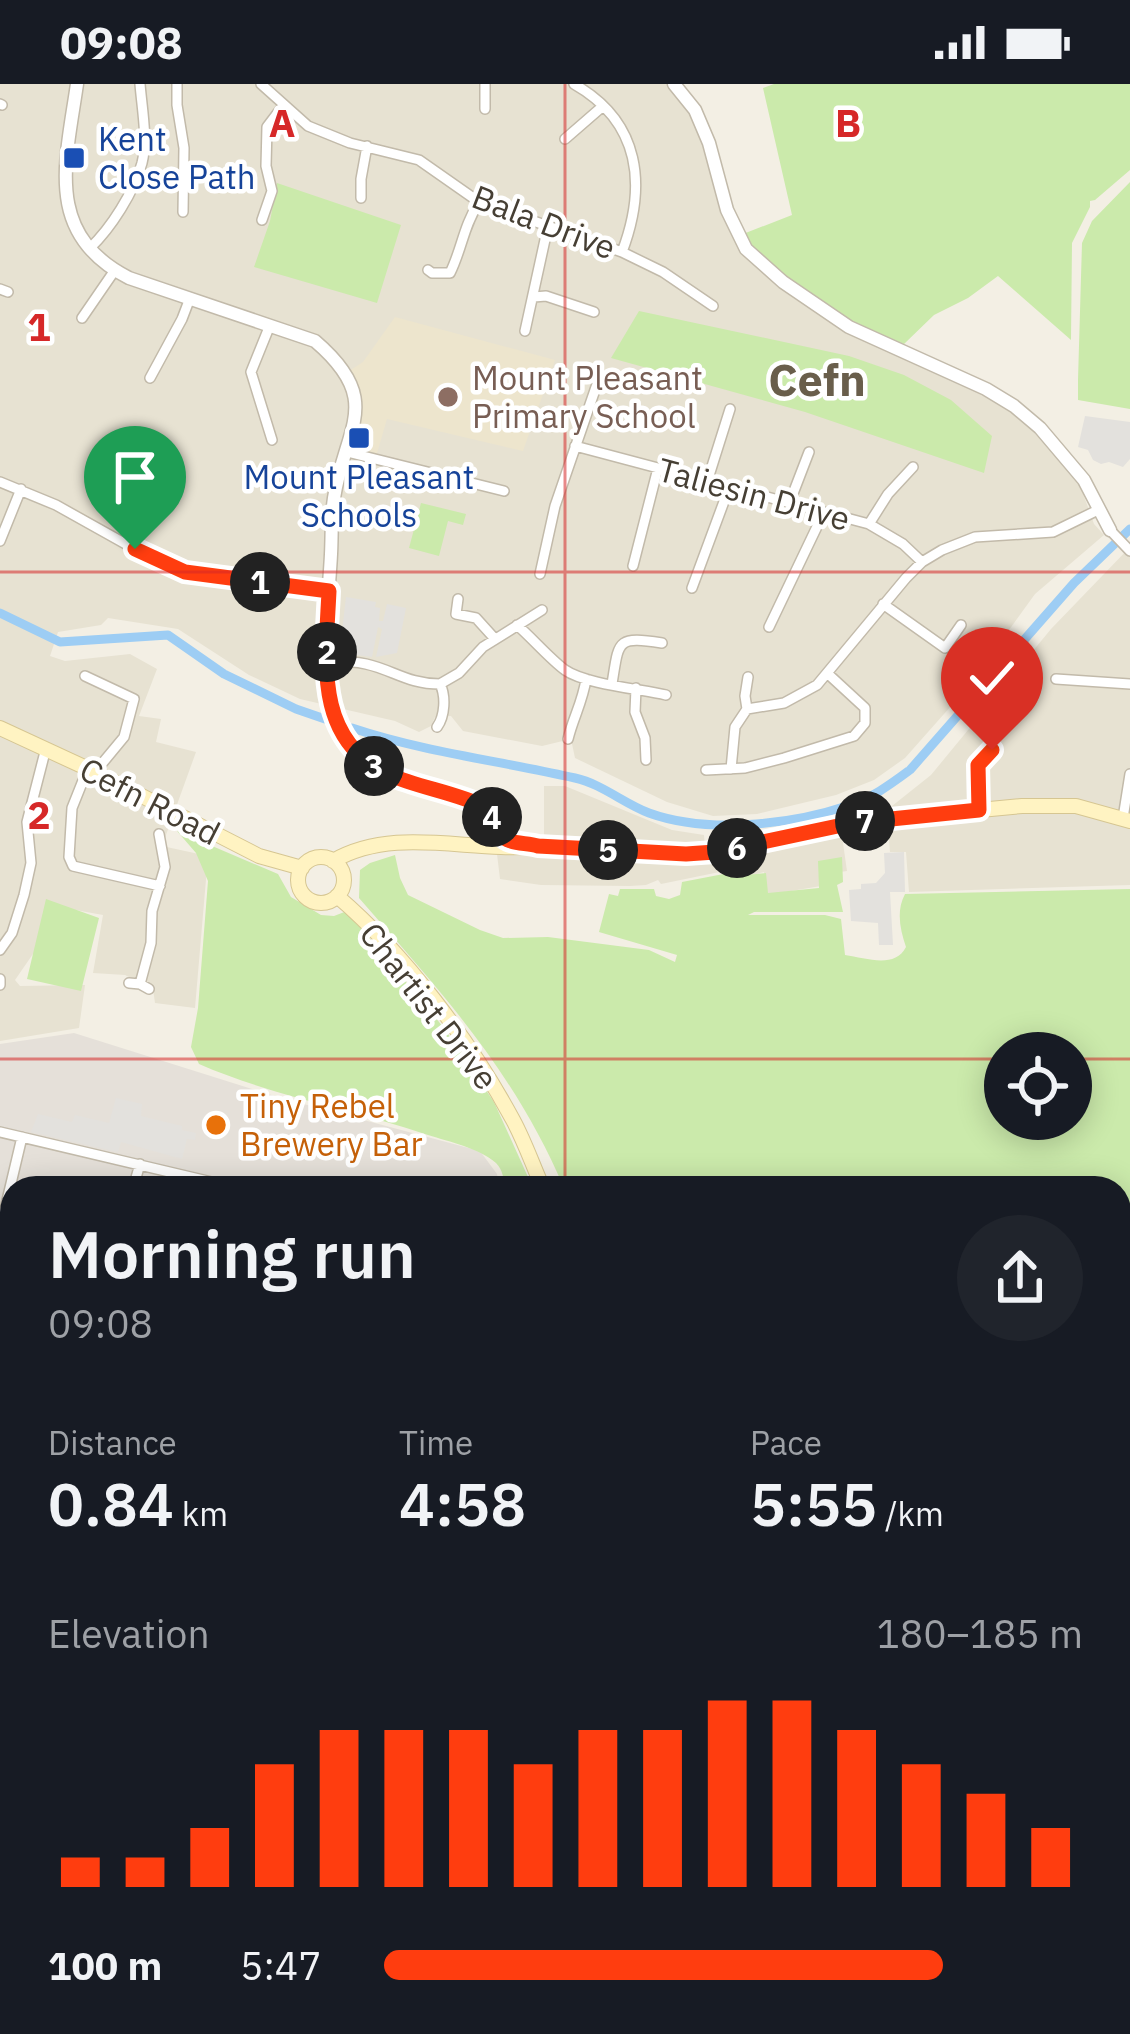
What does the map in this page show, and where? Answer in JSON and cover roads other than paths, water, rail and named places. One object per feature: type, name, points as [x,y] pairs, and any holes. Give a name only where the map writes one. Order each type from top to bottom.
[{"type":"main road","name":"Cefn Road","points":[[0,728],[259,856],[302,868]]},
{"type":"main road","points":[[489,842],[686,854],[865,821],[979,810],[1076,806],[1126,819]]},
{"type":"main road","points":[[332,861],[344,878],[342,890],[329,902],[308,900],[298,883],[302,868],[317,858],[332,861],[374,844],[524,841],[538,846]]},
{"type":"main road","name":"Chartist Drive","points":[[337,896],[406,967],[445,1016],[492,1083],[538,1176]]},
{"type":"street","points":[[77,84],[65,190],[72,220],[90,248],[115,270],[315,341],[346,373],[356,409],[334,496],[326,661],[333,716],[350,744],[386,773],[481,805],[490,814],[489,842]]},
{"type":"street","points":[[90,248],[124,201],[142,164],[140,84]]},
{"type":"street","points":[[177,84],[184,148],[183,212]]},
{"type":"street","name":"Bala Drive","points":[[261,84],[308,126],[419,160],[479,202],[622,252],[663,272],[713,306]]},
{"type":"street","points":[[484,109],[485,84]]},
{"type":"street","points":[[574,84],[617,123],[636,176],[637,202],[622,252]]},
{"type":"street","points":[[674,84],[695,110],[727,210],[746,249],[849,327],[1014,406],[1040,428],[1084,480],[1110,530],[1127,548]]},
{"type":"street","points":[[262,220],[272,190],[266,166],[267,128],[283,106]]},
{"type":"street","points":[[577,149],[567,138],[603,106]]},
{"type":"street","points":[[367,146],[362,196],[376,194]]},
{"type":"street","points":[[428,270],[450,273],[479,202]]},
{"type":"street","points":[[525,331],[548,226]]},
{"type":"street","points":[[82,318],[115,270]]},
{"type":"street","points":[[702,299],[712,286]]},
{"type":"street","points":[[534,297],[546,296],[594,312]]},
{"type":"street","points":[[150,378],[190,298]]},
{"type":"street","points":[[270,325],[251,372],[272,440]]},
{"type":"street","points":[[540,574],[555,506],[596,387]]},
{"type":"street","points":[[707,482],[730,409]]},
{"type":"street","name":"Taliesin Drive","points":[[574,446],[869,524],[922,562]]},
{"type":"street","points":[[347,452],[505,491]]},
{"type":"street","points":[[789,504],[809,452]]},
{"type":"street","points":[[869,524],[913,466]]},
{"type":"street","points":[[633,566],[658,468]]},
{"type":"street","points":[[0,482],[56,505],[185,572],[329,591]]},
{"type":"street","points":[[692,588],[729,488]]},
{"type":"street","points":[[0,541],[21,490]]},
{"type":"street","points":[[747,709],[809,691],[922,562],[942,550],[975,537],[1053,532],[1098,510]]},
{"type":"street","points":[[769,627],[824,512]]},
{"type":"street","points":[[458,599],[455,614],[476,618],[495,639]]},
{"type":"street","points":[[883,604],[945,648],[961,625]]},
{"type":"street","points":[[326,661],[372,665],[404,680],[440,684],[459,674],[483,647],[542,610]]},
{"type":"street","points":[[517,625],[563,669],[586,680],[663,694],[663,677]]},
{"type":"street","points":[[612,684],[623,643],[632,638],[662,643]]},
{"type":"street","points":[[706,770],[758,766],[854,736],[866,723],[865,708],[827,673]]},
{"type":"street","points":[[85,676],[134,699],[124,737],[92,770],[72,808],[68,857],[73,866],[160,886]]},
{"type":"street","points":[[731,769],[735,727],[747,709],[748,677]]},
{"type":"street","points":[[1056,679],[1130,684]]},
{"type":"street","points":[[568,739],[586,680]]},
{"type":"street","points":[[437,727],[444,693],[440,684]]},
{"type":"street","points":[[636,688],[635,712],[645,738],[646,760]]},
{"type":"street","points":[[0,950],[12,933],[24,895],[31,863],[27,822],[46,748]]},
{"type":"street","points":[[979,810],[978,765],[992,750]]},
{"type":"street","points":[[1126,819],[1130,774]]},
{"type":"street","points":[[489,842],[490,814]]},
{"type":"street","points":[[139,985],[164,867],[159,834]]},
{"type":"street","points":[[0,1132],[188,1176]]},
{"type":"street","points":[[13,1176],[22,1137]]},
{"type":"street","points":[[137,1176],[140,1164]]},
{"type":"waterway","points":[[352,728],[585,781],[672,820],[748,824],[825,813],[864,799],[910,770],[1074,583],[1130,529]]},
{"type":"waterway","points":[[0,613],[60,642],[168,635],[224,674],[325,719]]},
{"type":"place","name":"Kent Close Path","points":[[74,158]]},
{"type":"place","name":"Mount Pleasant Primary School","points":[[448,397]]},
{"type":"place","name":"Mount Pleasant Schools","points":[[359,438]]},
{"type":"place","name":"Tiny Rebel Brewery Bar","points":[[216,1125]]},
{"type":"district","name":"Cefn","points":[[817,380]]}]
